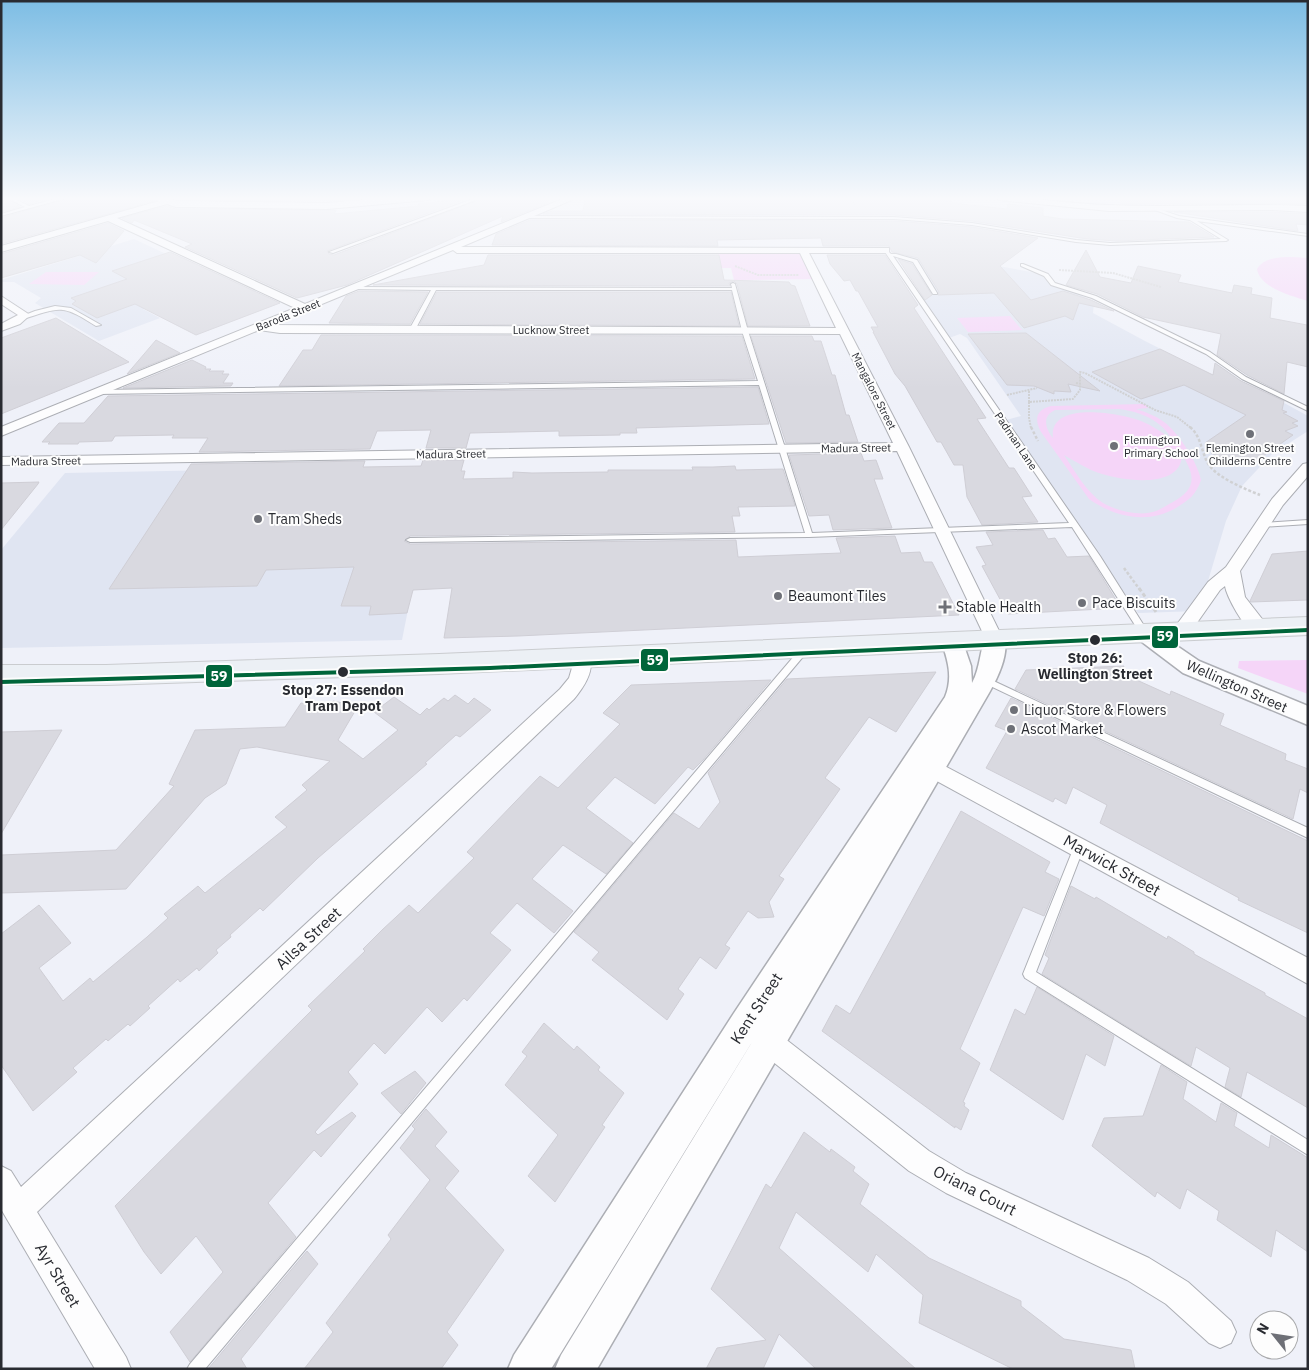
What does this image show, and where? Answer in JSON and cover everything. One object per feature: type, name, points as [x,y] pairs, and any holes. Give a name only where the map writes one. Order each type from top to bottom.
[{"type":"main road","points":[[1,675],[146,674],[582,659],[952,643],[995,641],[1151,623],[1181,632],[1308,626]]},
{"type":"street","points":[[202,261],[305,308]]},
{"type":"street","name":"Baroda Street","points":[[1,432],[420,261]]},
{"type":"street","name":"Mangalore Street","points":[[808,261],[902,447],[995,641]]},
{"type":"street","points":[[1,299],[25,315],[1,328]]},
{"type":"street","name":"Lucknow Street","points":[[259,327],[273,330],[843,331]]},
{"type":"street","name":"Madura Street","points":[[1,461],[902,447]]},
{"type":"street","points":[[1181,632],[1214,586],[1232,572],[1277,502],[1308,466]]},
{"type":"street","points":[[1232,572],[1232,590],[1242,607],[1260,629]]},
{"type":"street","name":"Wellington Street","points":[[1151,623],[1191,667],[1308,716]]},
{"type":"street","name":"Kent Street","points":[[528,1369],[757,1033],[924,764],[984,680],[990,670],[995,641]]},
{"type":"street","name":"Kent Street","points":[[924,764],[960,688],[961,670],[952,643]]},
{"type":"street","name":"Ailsa Street","points":[[19,1209],[567,694],[578,680],[582,659]]},
{"type":"street","name":"Marwick Street","points":[[924,764],[1308,972]]},
{"type":"street","name":"Kent Street","points":[[575,1369],[757,1033]]},
{"type":"street","name":"Oriana Court","points":[[757,1033],[919,1161],[956,1183],[1138,1269],[1177,1293],[1220,1332]]},
{"type":"street","name":"Ayr Street","points":[[1,1181],[114,1369]]},
{"type":"lane","name":"Padman Lane","points":[[892,261],[1074,525],[1151,623]]},
{"type":"lane","points":[[915,261],[935,293]]},
{"type":"lane","points":[[1023,265],[1046,275],[1053,284],[1094,297],[1208,353],[1244,378],[1308,409]]},
{"type":"lane","points":[[353,288],[733,286],[745,331],[809,535]]},
{"type":"lane","points":[[412,330],[434,288]]},
{"type":"lane","points":[[23,317],[52,307],[68,307],[98,325]]},
{"type":"lane","points":[[98,392],[762,383]]},
{"type":"lane","points":[[1261,525],[1308,522]]},
{"type":"lane","points":[[410,540],[809,535],[1074,525]]},
{"type":"lane","points":[[195,1369],[804,649]]},
{"type":"lane","points":[[984,680],[1308,833]]},
{"type":"lane","points":[[1079,847],[1029,974],[1308,1148]]},
{"type":"path","points":[[730,261],[747,272],[762,276],[789,276]]},
{"type":"path","points":[[1051,269],[1113,274],[1130,277],[1161,287]]},
{"type":"path","points":[[1028,402],[1073,399],[1077,396],[1082,384],[1080,372],[1155,410],[1177,417],[1196,432],[1208,464],[1214,471],[1241,488]]},
{"type":"path","points":[[1076,383],[1082,384]]},
{"type":"path","points":[[1007,396],[1038,388]]},
{"type":"path","points":[[1029,391],[1028,410],[1033,434],[1039,442]]},
{"type":"path","points":[[1121,563],[1151,623]]},
{"type":"shaded area","points":[[63,261],[181,261],[222,280],[143,309],[160,318],[99,341],[35,303],[41,298],[14,282],[1,282],[1,280]]},
{"type":"shaded area","points":[[720,261],[809,261],[818,279],[734,280],[731,268],[721,268]]},
{"type":"shaded area","name":"Flemington Primary School","points":[[905,261],[970,261],[1037,273],[1094,302],[1093,313],[1145,341],[1226,382],[1257,388],[1308,416],[1308,431],[1272,454],[1242,486],[1226,521],[1199,611],[1138,613],[1006,420],[1021,416],[967,338],[960,334],[949,338],[921,295],[928,290],[910,263]]},
{"type":"shaded area","points":[[1308,261],[1308,301],[1286,294],[1264,281],[1259,276],[1257,269],[1264,262]]},
{"type":"shaded area","points":[[46,272],[99,272],[84,285],[29,284]]},
{"type":"shaded area","points":[[1010,316],[1022,330],[968,332],[957,318]]},
{"type":"shaded area","points":[[1145,404],[1148,408],[1136,409],[1151,414],[1164,422],[1187,448],[1201,480],[1197,490],[1188,500],[1176,508],[1154,516],[1132,517],[1110,511],[1099,505],[1089,499],[1041,432],[1037,419],[1039,413],[1051,406]],"holes":[[[1119,409],[1135,412],[1157,422],[1173,441],[1150,425],[1118,415],[1087,412],[1073,414],[1062,418],[1054,426],[1053,438],[1046,422],[1048,416],[1055,410]],[[1064,455],[1097,472],[1112,477],[1137,480],[1162,478],[1172,473],[1179,466],[1182,455],[1190,469],[1190,487],[1181,497],[1150,513],[1122,511],[1103,503],[1091,493]]]},
{"type":"shaded area","points":[[427,466],[404,544],[421,544],[402,640],[1,648],[1,550],[65,473]]},
{"type":"shaded area","points":[[1308,660],[1308,694],[1238,668],[1239,661]]},
{"type":"building","points":[[1,261],[60,261],[1,278]]},
{"type":"building","points":[[143,261],[189,261],[280,303],[196,335],[135,304],[97,318],[72,304],[76,301],[71,298],[127,279],[112,271]]},
{"type":"building","points":[[216,261],[401,261],[347,285],[297,298]]},
{"type":"building","points":[[486,261],[720,261],[724,280],[789,282],[795,286],[810,326],[748,326],[737,284],[734,281],[729,283],[730,286],[373,285],[484,265]]},
{"type":"building","points":[[829,261],[889,261],[918,305],[914,308],[986,418],[977,419],[1009,468],[1014,468],[1032,496],[1022,497],[1038,522],[982,525],[967,497],[963,465],[954,465],[941,442],[937,442],[905,386],[895,374],[873,332],[871,327],[878,327],[858,291],[856,291],[850,280],[844,281]]},
{"type":"building","points":[[899,261],[912,264],[932,295],[925,300]]},
{"type":"building","points":[[920,261],[1007,261],[1000,266],[1031,300],[1063,291],[1091,300],[1114,311],[1079,303],[1073,320],[1065,316],[1024,328],[994,293],[938,295],[939,292]]},
{"type":"building","points":[[1080,261],[1092,261],[1100,277],[1131,283],[1138,266],[1181,275],[1178,282],[1232,293],[1234,285],[1252,288],[1251,294],[1272,298],[1270,318],[1307,325],[1308,367],[1287,362],[1284,394],[1247,375],[1217,355],[1221,334],[1143,317],[1097,294],[1066,285]]},
{"type":"building","points":[[359,291],[428,292],[410,324],[329,323],[346,296]]},
{"type":"building","points":[[437,292],[731,292],[739,326],[420,324]]},
{"type":"building","points":[[56,318],[129,362],[1,414],[1,338]]},
{"type":"building","points":[[1026,333],[1100,391],[1068,384],[1071,392],[1054,391],[1054,394],[1034,386],[1007,385],[968,334]]},
{"type":"building","points":[[321,335],[742,336],[755,379],[279,386],[303,350],[312,350]]},
{"type":"building","points":[[751,336],[812,336],[814,341],[821,341],[832,375],[835,375],[846,415],[849,415],[858,442],[786,443]]},
{"type":"building","points":[[156,340],[180,353],[127,374]]},
{"type":"building","points":[[1160,349],[1213,375],[1215,363],[1241,381],[1284,401],[1282,410],[1287,412],[1283,413],[1298,421],[1292,423],[1298,426],[1285,431],[1293,435],[1250,465],[1244,463],[1239,466],[1211,453],[1217,449],[1205,443],[1246,415],[1184,385],[1141,399],[1092,372]]},
{"type":"building","points":[[192,360],[206,367],[205,369],[211,369],[209,371],[224,371],[222,374],[229,374],[223,383],[233,383],[231,386],[123,388]]},
{"type":"building","points":[[758,387],[769,424],[636,428],[637,433],[620,433],[620,435],[559,436],[559,431],[470,433],[466,448],[426,448],[431,430],[377,431],[370,449],[199,452],[208,438],[172,438],[174,435],[115,436],[112,441],[79,442],[78,444],[48,444],[50,442],[42,442],[59,423],[84,423],[108,396]]},
{"type":"building","points":[[861,453],[864,461],[876,460],[883,479],[874,479],[892,528],[833,530],[829,515],[809,516],[789,455]]},
{"type":"building","points":[[423,460],[464,460],[461,471],[465,471],[463,479],[513,478],[513,472],[693,470],[692,467],[735,466],[736,470],[783,469],[795,506],[738,507],[740,516],[732,516],[735,532],[410,536],[404,541],[410,544],[736,540],[738,557],[841,553],[836,538],[895,536],[901,553],[920,552],[924,562],[932,562],[959,615],[444,638],[452,588],[413,590],[407,613],[369,615],[371,606],[341,606],[354,567],[266,570],[257,586],[109,589],[191,464],[365,461],[363,467],[421,466]]},
{"type":"building","points":[[39,482],[38,484],[1,530],[1,483]]},
{"type":"building","points":[[1043,530],[1048,539],[1055,538],[1067,557],[1089,556],[1121,608],[1008,614],[982,566],[986,565],[976,547],[993,545],[986,532]]},
{"type":"building","points":[[1308,551],[1308,600],[1250,601],[1272,554]]},
{"type":"building","points":[[1124,666],[1121,673],[1170,695],[1171,691],[1224,714],[1220,725],[1286,754],[1285,760],[1308,769],[1308,793],[1300,789],[1293,819],[1015,689],[1026,670]]},
{"type":"building","points":[[936,672],[896,732],[869,717],[825,778],[840,789],[779,876],[784,879],[769,902],[774,917],[758,918],[748,911],[725,945],[730,948],[716,969],[700,957],[678,989],[684,994],[667,1020],[592,960],[599,952],[574,932],[674,813],[699,829],[720,802],[708,773],[787,679]]},
{"type":"building","points":[[771,680],[703,760],[693,770],[688,767],[655,804],[615,777],[586,808],[633,843],[606,874],[563,845],[532,879],[573,911],[554,933],[517,903],[490,933],[511,950],[467,1001],[464,998],[442,1022],[427,1007],[385,1054],[374,1043],[348,1072],[358,1084],[315,1132],[318,1135],[352,1112],[356,1116],[321,1157],[314,1150],[268,1203],[296,1237],[190,1362],[170,1332],[223,1272],[196,1236],[161,1274],[144,1252],[115,1206],[312,1010],[308,1006],[365,951],[363,949],[382,930],[409,905],[418,913],[474,858],[467,852],[540,776],[558,788],[620,724],[603,713],[631,685]]},
{"type":"building","points":[[455,695],[468,704],[474,698],[491,710],[460,737],[456,735],[425,763],[427,764],[318,858],[263,911],[260,908],[230,935],[231,937],[216,950],[218,953],[199,971],[197,968],[180,982],[178,979],[148,1006],[150,1008],[130,1026],[128,1024],[108,1041],[106,1039],[73,1068],[77,1072],[33,1111],[1,1065],[1,934],[39,905],[71,943],[39,968],[63,1001],[90,978],[93,982],[147,937],[168,918],[164,914],[198,886],[205,893],[287,827],[275,817],[307,790],[302,785],[330,761],[257,747],[240,749],[226,784],[205,798],[126,889],[1,893],[1,855],[116,850],[174,786],[169,784],[195,730],[285,727],[301,703],[329,708],[333,701],[358,706],[338,740],[363,759],[398,730],[374,712],[394,697],[420,715],[427,708],[429,710],[444,698],[448,701]]},
{"type":"building","points":[[1011,698],[1308,841],[1308,933],[1238,900],[1239,898],[1100,823],[1107,805],[1073,787],[1066,804],[1055,798],[1053,802],[986,768],[1007,731],[995,726]]},
{"type":"building","points":[[62,730],[1,834],[1,732]]},
{"type":"building","points":[[961,811],[1050,862],[1045,872],[1059,879],[1044,916],[1023,907],[960,1049],[980,1063],[963,1102],[965,1103],[964,1106],[969,1110],[961,1130],[955,1126],[955,1128],[822,1031],[836,1005],[850,1014]]},
{"type":"building","points":[[1071,886],[1095,899],[1096,897],[1167,939],[1168,936],[1194,952],[1194,954],[1308,1019],[1308,1108],[1247,1072],[1241,1097],[1225,1087],[1230,1068],[1196,1047],[1191,1066],[1042,974],[1049,958],[1045,955]]},
{"type":"building","points":[[1037,987],[1114,1036],[1105,1066],[1086,1054],[1063,1120],[990,1070],[1015,1009],[1025,1015]]},
{"type":"building","points":[[544,1023],[574,1050],[577,1046],[600,1067],[598,1070],[624,1093],[602,1125],[605,1127],[555,1202],[528,1176],[558,1135],[505,1085],[527,1056],[522,1052]]},
{"type":"building","points":[[1161,1065],[1187,1082],[1183,1099],[1216,1122],[1221,1103],[1237,1113],[1234,1126],[1269,1148],[1271,1135],[1308,1158],[1308,1252],[1276,1230],[1271,1257],[1217,1220],[1219,1211],[1187,1189],[1180,1209],[1157,1192],[1155,1197],[1092,1146],[1104,1118],[1143,1116]]},
{"type":"building","points":[[415,1071],[426,1083],[401,1114],[381,1093]]},
{"type":"building","points":[[426,1109],[447,1132],[435,1146],[459,1171],[445,1188],[504,1250],[447,1332],[458,1345],[441,1369],[304,1369],[333,1332],[326,1323],[391,1239],[388,1235],[430,1180],[400,1148],[415,1129],[412,1126]]},
{"type":"building","points":[[804,1132],[830,1152],[831,1149],[855,1167],[853,1171],[869,1184],[860,1204],[929,1258],[1021,1301],[1021,1306],[1064,1339],[1131,1350],[1135,1369],[1013,1369],[919,1323],[923,1295],[876,1254],[868,1272],[796,1212],[779,1248],[916,1369],[816,1369],[779,1334],[763,1369],[706,1369],[717,1348],[766,1340],[711,1289],[766,1184],[771,1188]]},
{"type":"building","points":[[307,1251],[318,1264],[241,1359],[247,1369],[208,1369]]},
{"type":"transit line","name":"59","points":[[1,682],[490,668],[1308,630]]},
{"type":"place","name":"Flemington Street Childerns Centre","points":[[1250,434]]},
{"type":"place","name":"Flemington Primary School","points":[[1114,446]]},
{"type":"place","name":"Tram Sheds","points":[[258,519]]},
{"type":"place","name":"Beaumont Tiles","points":[[778,596]]},
{"type":"place","name":"Pace Biscuits","points":[[1082,603]]},
{"type":"place","name":"Stable Health","points":[[945,607]]},
{"type":"place","name":"Stop 26: Wellington Street","points":[[1095,640]]},
{"type":"place","name":"Stop 27: Essendon Tram Depot","points":[[343,672]]},
{"type":"place","name":"Liquor Store & Flowers","points":[[1014,710]]},
{"type":"place","name":"Ascot Market","points":[[1011,729]]}]
